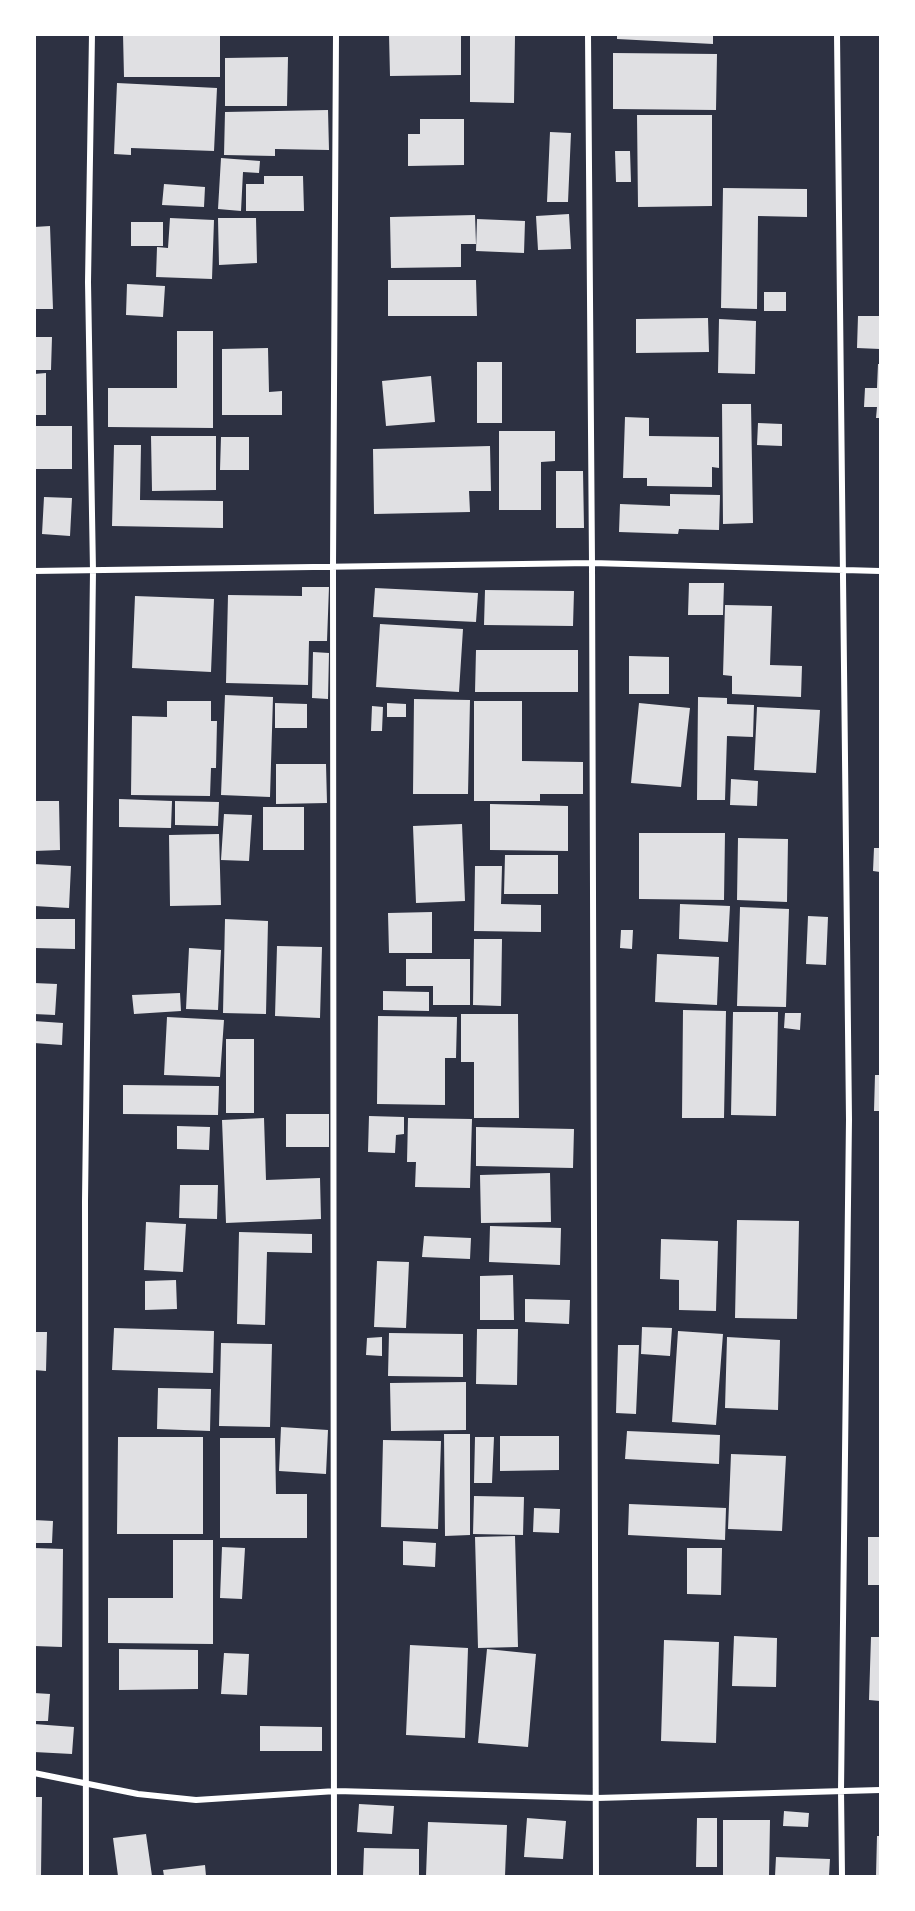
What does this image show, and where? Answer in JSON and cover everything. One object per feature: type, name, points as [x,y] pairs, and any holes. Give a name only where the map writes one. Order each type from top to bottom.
[{"type":"street","points":[[86,1876],[85,1201],[93,571],[88,282],[92,34]]},
{"type":"street","points":[[334,1876],[336,1791],[333,566],[336,34]]},
{"type":"street","points":[[588,34],[596,1876]]},
{"type":"street","points":[[837,34],[849,1119],[842,1876]]},
{"type":"street","points":[[34,571],[592,563],[880,571]]},
{"type":"street","points":[[34,1773],[138,1794],[196,1800],[336,1791],[597,1798],[880,1790]]},
{"type":"building","points":[[123,34],[220,34],[220,77],[124,77]]},
{"type":"building","points":[[389,34],[461,34],[461,75],[390,76]]},
{"type":"building","points":[[617,34],[713,34],[713,44],[617,39]]},
{"type":"building","points":[[470,35],[515,36],[514,103],[470,102]]},
{"type":"building","points":[[613,53],[717,54],[716,110],[613,109]]},
{"type":"building","points":[[288,57],[287,106],[225,106],[225,58]]},
{"type":"building","points":[[117,83],[217,88],[214,151],[131,148],[131,155],[114,154]]},
{"type":"building","points":[[328,110],[329,150],[275,149],[275,156],[224,155],[225,112]]},
{"type":"building","points":[[637,115],[712,115],[712,206],[638,207]]},
{"type":"building","points":[[420,119],[464,119],[464,165],[408,166],[408,134],[420,134]]},
{"type":"building","points":[[550,132],[571,133],[568,202],[547,202]]},
{"type":"building","points":[[615,151],[630,151],[631,182],[616,182]]},
{"type":"building","points":[[221,158],[260,161],[259,173],[243,172],[241,211],[218,209]]},
{"type":"building","points":[[264,176],[303,176],[304,211],[246,211],[246,184],[264,184]]},
{"type":"building","points":[[164,184],[205,187],[204,207],[162,205]]},
{"type":"building","points":[[723,188],[807,189],[807,217],[758,216],[757,309],[721,308]]},
{"type":"building","points":[[569,214],[571,249],[538,250],[536,216]]},
{"type":"building","points":[[475,215],[476,244],[461,244],[461,267],[391,268],[390,217]]},
{"type":"building","points":[[170,218],[214,220],[212,279],[156,277],[157,247],[168,248]]},
{"type":"building","points":[[218,218],[256,218],[257,263],[219,265]]},
{"type":"building","points":[[477,219],[525,221],[524,253],[476,251]]},
{"type":"building","points":[[131,222],[163,222],[163,246],[131,246]]},
{"type":"building","points":[[50,226],[53,309],[34,309],[34,227]]},
{"type":"building","points":[[388,280],[476,280],[477,316],[388,316]]},
{"type":"building","points":[[127,284],[165,286],[163,317],[126,315]]},
{"type":"building","points":[[764,292],[786,292],[786,311],[764,311]]},
{"type":"building","points":[[858,316],[880,316],[880,349],[857,348]]},
{"type":"building","points":[[708,318],[709,352],[636,353],[636,319]]},
{"type":"building","points":[[719,319],[756,321],[755,374],[718,373]]},
{"type":"building","points":[[177,331],[213,331],[213,428],[108,427],[108,388],[177,388]]},
{"type":"building","points":[[34,337],[52,337],[51,370],[34,370]]},
{"type":"building","points":[[268,348],[269,392],[282,391],[282,415],[222,415],[222,349]]},
{"type":"building","points":[[477,362],[502,362],[502,423],[477,423]]},
{"type":"building","points":[[878,364],[880,364],[880,418],[876,418],[877,407],[864,407],[865,388],[877,388]]},
{"type":"building","points":[[46,373],[46,415],[34,415],[34,374]]},
{"type":"building","points":[[431,376],[435,422],[386,426],[382,381]]},
{"type":"building","points":[[722,404],[751,404],[753,523],[723,524]]},
{"type":"building","points":[[625,417],[649,418],[649,436],[719,437],[719,468],[712,467],[712,487],[647,486],[647,478],[623,478]]},
{"type":"building","points":[[758,423],[782,424],[782,446],[757,445]]},
{"type":"building","points":[[34,426],[72,426],[72,469],[34,469]]},
{"type":"building","points":[[499,431],[555,431],[555,461],[541,462],[541,510],[499,510]]},
{"type":"building","points":[[151,436],[216,436],[216,490],[152,491]]},
{"type":"building","points":[[221,437],[249,437],[249,470],[220,470]]},
{"type":"building","points":[[114,445],[141,445],[140,500],[223,501],[223,528],[112,526]]},
{"type":"building","points":[[490,446],[491,491],[469,491],[470,512],[374,514],[373,449]]},
{"type":"building","points":[[556,471],[583,471],[584,528],[556,528]]},
{"type":"building","points":[[670,494],[720,495],[719,530],[679,529],[678,534],[619,532],[620,504],[670,506]]},
{"type":"building","points":[[44,497],[72,498],[70,536],[42,534]]},
{"type":"building","points":[[689,583],[724,583],[723,615],[688,615]]},
{"type":"building","points":[[302,587],[329,587],[327,641],[309,641],[308,685],[226,683],[228,595],[302,596]]},
{"type":"building","points":[[375,588],[478,593],[476,622],[373,617]]},
{"type":"building","points":[[485,590],[574,591],[573,626],[484,625]]},
{"type":"building","points":[[135,596],[214,599],[211,672],[132,668]]},
{"type":"building","points":[[725,605],[772,606],[770,665],[802,666],[801,697],[732,694],[732,676],[723,675]]},
{"type":"building","points":[[380,624],[463,629],[459,692],[376,687]]},
{"type":"building","points":[[476,650],[578,650],[578,692],[475,692]]},
{"type":"building","points":[[313,652],[329,653],[328,699],[312,698]]},
{"type":"building","points":[[629,656],[669,657],[669,694],[629,694]]},
{"type":"building","points":[[225,695],[273,697],[270,797],[221,795]]},
{"type":"building","points":[[698,697],[727,698],[727,704],[754,705],[753,737],[727,736],[725,800],[697,800]]},
{"type":"building","points":[[414,699],[470,700],[468,794],[413,794]]},
{"type":"building","points":[[167,701],[211,701],[211,721],[217,721],[216,768],[211,768],[210,796],[131,795],[132,716],[167,717]]},
{"type":"building","points":[[474,701],[522,701],[522,761],[583,762],[583,794],[540,794],[540,801],[474,801]]},
{"type":"building","points":[[275,703],[307,704],[307,728],[275,728]]},
{"type":"building","points":[[387,703],[406,704],[406,717],[387,717]]},
{"type":"building","points":[[639,703],[690,708],[681,787],[631,783]]},
{"type":"building","points":[[372,706],[383,707],[382,731],[371,731]]},
{"type":"building","points":[[757,707],[820,710],[816,773],[754,770]]},
{"type":"building","points":[[276,764],[326,764],[327,803],[276,804]]},
{"type":"building","points":[[731,779],[758,781],[757,806],[730,805]]},
{"type":"building","points":[[119,799],[172,801],[171,828],[119,827]]},
{"type":"building","points":[[34,801],[59,801],[60,850],[34,851]]},
{"type":"building","points":[[175,801],[219,802],[218,826],[175,825]]},
{"type":"building","points":[[490,804],[568,806],[568,851],[490,850]]},
{"type":"building","points":[[263,807],[304,807],[304,850],[263,850]]},
{"type":"building","points":[[224,814],[252,815],[249,861],[221,860]]},
{"type":"building","points":[[462,824],[465,901],[416,903],[413,826]]},
{"type":"building","points":[[639,833],[725,833],[724,900],[639,899]]},
{"type":"building","points":[[219,834],[221,905],[170,906],[169,835]]},
{"type":"building","points":[[738,838],[788,839],[787,902],[737,900]]},
{"type":"building","points":[[874,848],[880,848],[880,872],[873,871]]},
{"type":"building","points":[[505,855],[558,855],[558,894],[504,894]]},
{"type":"building","points":[[34,864],[71,866],[69,908],[34,906]]},
{"type":"building","points":[[475,866],[502,866],[501,904],[541,905],[541,932],[474,931]]},
{"type":"building","points":[[680,904],[730,906],[728,942],[679,939]]},
{"type":"building","points":[[740,907],[789,909],[786,1007],[737,1006]]},
{"type":"building","points":[[432,912],[432,953],[389,953],[388,913]]},
{"type":"building","points":[[808,916],[828,917],[826,965],[806,964]]},
{"type":"building","points":[[34,919],[75,919],[75,949],[34,948]]},
{"type":"building","points":[[225,919],[268,921],[266,1014],[223,1013]]},
{"type":"building","points":[[621,930],[633,930],[632,949],[620,948]]},
{"type":"building","points":[[474,939],[502,939],[501,1006],[473,1005]]},
{"type":"building","points":[[277,946],[322,947],[320,1018],[275,1016]]},
{"type":"building","points":[[189,948],[221,950],[218,1010],[186,1009]]},
{"type":"building","points":[[657,954],[719,957],[717,1005],[655,1002]]},
{"type":"building","points":[[406,959],[470,959],[470,1005],[433,1005],[433,986],[406,986]]},
{"type":"building","points":[[34,983],[57,984],[55,1015],[34,1014]]},
{"type":"building","points":[[383,991],[429,992],[429,1011],[383,1010]]},
{"type":"building","points":[[180,993],[181,1011],[134,1014],[132,995]]},
{"type":"building","points":[[683,1010],[726,1011],[724,1118],[682,1118]]},
{"type":"building","points":[[733,1012],[778,1012],[776,1116],[731,1115]]},
{"type":"building","points":[[785,1013],[801,1013],[800,1030],[784,1028]]},
{"type":"building","points":[[461,1014],[518,1014],[519,1118],[474,1118],[474,1062],[461,1062]]},
{"type":"building","points":[[378,1016],[457,1017],[456,1058],[445,1058],[445,1105],[377,1104]]},
{"type":"building","points":[[167,1017],[224,1020],[220,1077],[164,1075]]},
{"type":"building","points":[[34,1021],[63,1023],[62,1045],[34,1043]]},
{"type":"building","points":[[226,1039],[254,1039],[254,1113],[226,1113]]},
{"type":"building","points":[[875,1075],[880,1075],[880,1111],[874,1111]]},
{"type":"building","points":[[123,1085],[219,1086],[218,1115],[123,1114]]},
{"type":"building","points":[[286,1114],[329,1114],[329,1147],[286,1147]]},
{"type":"building","points":[[369,1116],[404,1117],[404,1134],[396,1135],[395,1153],[368,1152]]},
{"type":"building","points":[[264,1118],[266,1180],[320,1178],[321,1219],[226,1223],[222,1120]]},
{"type":"building","points":[[408,1118],[472,1119],[470,1188],[415,1187],[416,1162],[407,1162]]},
{"type":"building","points":[[177,1126],[210,1127],[209,1150],[177,1149]]},
{"type":"building","points":[[476,1127],[574,1129],[573,1168],[476,1166]]},
{"type":"building","points":[[550,1173],[551,1222],[481,1223],[480,1175]]},
{"type":"building","points":[[180,1185],[218,1185],[217,1219],[179,1218]]},
{"type":"building","points":[[737,1220],[799,1221],[797,1319],[735,1318]]},
{"type":"building","points":[[146,1222],[186,1224],[183,1272],[144,1270]]},
{"type":"building","points":[[490,1226],[561,1228],[560,1265],[489,1262]]},
{"type":"building","points":[[239,1232],[312,1234],[312,1253],[267,1252],[265,1325],[237,1324]]},
{"type":"building","points":[[424,1236],[471,1238],[470,1259],[422,1257]]},
{"type":"building","points":[[661,1239],[718,1241],[716,1311],[679,1310],[679,1280],[660,1279]]},
{"type":"building","points":[[377,1261],[409,1262],[406,1328],[374,1327]]},
{"type":"building","points":[[513,1275],[514,1320],[480,1320],[480,1276]]},
{"type":"building","points":[[176,1280],[177,1309],[145,1310],[145,1281]]},
{"type":"building","points":[[525,1299],[570,1300],[569,1324],[525,1322]]},
{"type":"building","points":[[642,1327],[672,1328],[670,1356],[641,1354]]},
{"type":"building","points":[[114,1328],[214,1331],[213,1373],[112,1370]]},
{"type":"building","points":[[477,1329],[518,1329],[517,1385],[476,1384]]},
{"type":"building","points":[[678,1331],[723,1334],[716,1425],[672,1422]]},
{"type":"building","points":[[34,1332],[47,1332],[46,1371],[34,1370]]},
{"type":"building","points":[[389,1333],[463,1334],[463,1377],[388,1376]]},
{"type":"building","points":[[382,1337],[382,1356],[366,1355],[367,1338]]},
{"type":"building","points":[[727,1337],[780,1340],[778,1410],[725,1408]]},
{"type":"building","points":[[221,1343],[272,1344],[270,1427],[219,1426]]},
{"type":"building","points":[[618,1345],[639,1345],[636,1414],[616,1413]]},
{"type":"building","points":[[466,1382],[466,1430],[391,1431],[390,1383]]},
{"type":"building","points":[[158,1388],[211,1389],[210,1431],[157,1429]]},
{"type":"building","points":[[281,1427],[328,1430],[326,1474],[279,1471]]},
{"type":"building","points":[[627,1431],[720,1435],[719,1464],[625,1459]]},
{"type":"building","points":[[444,1434],[470,1434],[470,1535],[445,1536]]},
{"type":"building","points":[[500,1436],[559,1436],[559,1470],[500,1471]]},
{"type":"building","points":[[118,1437],[203,1437],[203,1534],[117,1534]]},
{"type":"building","points":[[475,1437],[494,1437],[492,1483],[474,1483]]},
{"type":"building","points":[[220,1438],[275,1438],[276,1494],[307,1494],[307,1538],[220,1538]]},
{"type":"building","points":[[383,1440],[441,1441],[438,1529],[381,1527]]},
{"type":"building","points":[[731,1454],[786,1456],[782,1531],[728,1529]]},
{"type":"building","points":[[474,1496],[524,1497],[523,1535],[473,1534]]},
{"type":"building","points":[[629,1504],[726,1508],[725,1540],[628,1535]]},
{"type":"building","points":[[534,1508],[560,1509],[559,1533],[533,1532]]},
{"type":"building","points":[[34,1520],[53,1521],[52,1543],[34,1543]]},
{"type":"building","points":[[515,1536],[518,1647],[478,1648],[475,1537]]},
{"type":"building","points":[[868,1537],[880,1537],[880,1585],[868,1585]]},
{"type":"building","points":[[173,1540],[213,1540],[213,1644],[108,1643],[108,1598],[173,1598]]},
{"type":"building","points":[[403,1541],[436,1543],[435,1567],[403,1565]]},
{"type":"building","points":[[222,1547],[245,1548],[242,1599],[220,1598]]},
{"type":"building","points":[[34,1548],[63,1549],[62,1647],[34,1646]]},
{"type":"building","points":[[687,1548],[722,1548],[721,1595],[687,1594]]},
{"type":"building","points":[[734,1636],[777,1638],[776,1687],[732,1686]]},
{"type":"building","points":[[871,1637],[880,1637],[880,1701],[869,1700]]},
{"type":"building","points":[[664,1640],[719,1642],[716,1743],[661,1741]]},
{"type":"building","points":[[410,1645],[468,1648],[465,1738],[406,1735]]},
{"type":"building","points":[[119,1649],[198,1650],[198,1689],[119,1690]]},
{"type":"building","points":[[487,1649],[536,1654],[528,1747],[478,1743]]},
{"type":"building","points":[[224,1653],[249,1654],[247,1695],[221,1694]]},
{"type":"building","points":[[34,1693],[50,1694],[48,1721],[34,1721]]},
{"type":"building","points":[[34,1724],[74,1727],[72,1754],[34,1752]]},
{"type":"building","points":[[260,1726],[322,1727],[322,1751],[260,1751]]},
{"type":"building","points":[[34,1797],[42,1797],[41,1876],[34,1876]]},
{"type":"building","points":[[359,1804],[394,1806],[392,1834],[357,1832]]},
{"type":"building","points":[[784,1811],[809,1813],[808,1827],[783,1826]]},
{"type":"building","points":[[527,1818],[566,1821],[563,1859],[524,1857]]},
{"type":"building","points":[[697,1818],[717,1818],[717,1867],[696,1867]]},
{"type":"building","points":[[723,1820],[770,1820],[769,1876],[723,1876]]},
{"type":"building","points":[[428,1822],[507,1825],[505,1876],[426,1876]]},
{"type":"building","points":[[146,1834],[152,1876],[118,1876],[113,1838]]},
{"type":"building","points":[[877,1836],[880,1836],[880,1876],[876,1876]]},
{"type":"building","points":[[364,1848],[419,1849],[419,1876],[363,1876]]},
{"type":"building","points":[[776,1857],[830,1859],[829,1876],[775,1876]]},
{"type":"building","points":[[205,1865],[206,1876],[164,1876],[163,1870]]}]
